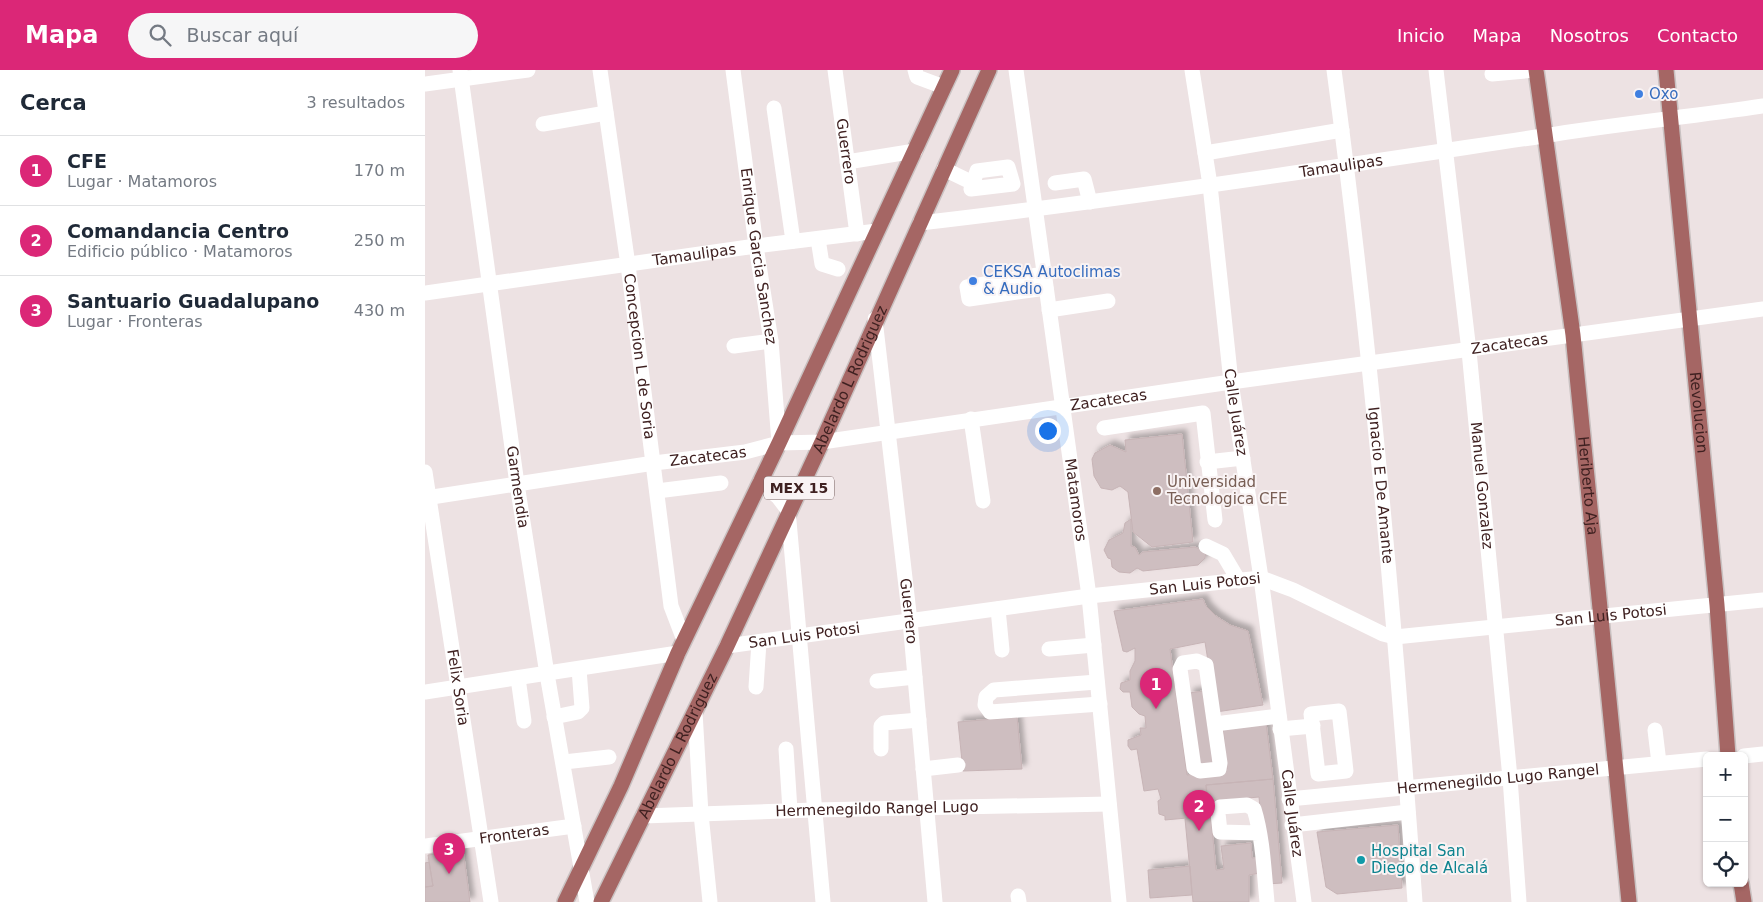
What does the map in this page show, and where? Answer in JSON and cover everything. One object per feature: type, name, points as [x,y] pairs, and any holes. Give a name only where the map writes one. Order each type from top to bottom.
[{"type":"main road","name":"MEX 15","points":[[565,902],[621,786],[681,646],[779,442],[952,70]]},
{"type":"main road","name":"Abelardo L Rodriguez","points":[[606,899],[643,816],[727,646],[822,442],[875,319],[989,70]]},
{"type":"main road","name":"Heriberto Aja","points":[[1536,70],[1573,335],[1629,902]]},
{"type":"main road","name":"Revolucion","points":[[1666,70],[1717,605],[1727,752]]},
{"type":"main road","points":[[1741,887],[1743,902]]},
{"type":"street","points":[[425,84],[460,75],[528,70]]},
{"type":"street","name":"Concepcion L de Soria","points":[[600,70],[628,265],[671,606],[681,646]]},
{"type":"street","name":"Enrique Garcia Sanchez","points":[[733,70],[756,246],[771,341],[779,442]]},
{"type":"street","name":"Guerrero","points":[[835,70],[857,234]]},
{"type":"street","points":[[915,70],[917,76],[944,87]]},
{"type":"street","name":"Matamoros","points":[[1016,70],[1089,596],[1119,902]]},
{"type":"street","name":"Calle Juárez","points":[[1192,70],[1210,185],[1231,382],[1261,578],[1304,902]]},
{"type":"street","name":"Ignacio E De Amante","points":[[1334,70],[1347,166],[1369,363],[1395,636],[1415,902]]},
{"type":"street","name":"Manuel Gonzalez","points":[[1436,70],[1469,350],[1510,778],[1519,902]]},
{"type":"street","points":[[1492,74],[1536,70]]},
{"type":"street","name":"Garmendia","points":[[460,75],[517,484],[554,717],[564,762],[587,902]]},
{"type":"street","name":"Tamaulipas","points":[[920,223],[1035,210],[1347,166],[1544,135],[1672,120],[1763,106]]},
{"type":"street","points":[[774,108],[793,242]]},
{"type":"street","points":[[543,124],[606,112]]},
{"type":"street","points":[[1205,153],[1342,130]]},
{"type":"street","points":[[847,162],[915,151]]},
{"type":"street","points":[[944,169],[973,183],[977,171],[1008,167],[1013,184],[1002,186],[1008,213]]},
{"type":"street","points":[[1055,183],[1084,179],[1090,202]]},
{"type":"street","name":"Tamaulipas","points":[[425,293],[756,246],[877,232]]},
{"type":"street","points":[[818,238],[822,264],[838,269]]},
{"type":"street","points":[[1049,310],[1108,301]]},
{"type":"street","name":"Zacatecas","points":[[427,497],[654,463],[745,452],[779,442],[822,442],[1231,382],[1763,309]]},
{"type":"street","name":"Guerrero","points":[[875,319],[910,621],[935,902]]},
{"type":"street","points":[[734,346],[771,341]]},
{"type":"street","points":[[1104,428],[1203,413],[1215,520]]},
{"type":"street","points":[[971,420],[983,501]]},
{"type":"street","points":[[1207,462],[1243,458]]},
{"type":"street","name":"Felix Soria","points":[[425,472],[427,497],[491,902]]},
{"type":"street","points":[[760,482],[778,497],[789,510],[823,902]]},
{"type":"street","points":[[657,491],[721,483]]},
{"type":"street","points":[[1206,546],[1223,554],[1239,581]]},
{"type":"street","name":"San Luis Potosi","points":[[727,646],[1089,596],[1261,578],[1293,590],[1383,634],[1395,636],[1601,618],[1763,600]]},
{"type":"street","points":[[997,609],[1002,650]]},
{"type":"street","points":[[756,686],[759,642]]},
{"type":"street","points":[[1049,649],[1094,645]]},
{"type":"street","points":[[425,692],[579,669],[681,646]]},
{"type":"street","points":[[1197,661],[1206,665],[1215,724],[1221,763],[1219,768],[1200,771],[1194,768],[1180,669],[1183,663],[1197,661]]},
{"type":"street","points":[[554,717],[578,712],[582,708],[579,669]]},
{"type":"street","points":[[877,681],[915,677]]},
{"type":"street","points":[[518,678],[524,721]]},
{"type":"street","points":[[1097,682],[994,690],[986,697],[985,705],[990,712],[1100,704]]},
{"type":"street","points":[[695,712],[701,814],[710,902]]},
{"type":"street","points":[[881,750],[881,726],[884,723],[919,720]]},
{"type":"street","points":[[1215,724],[1279,723],[1313,726]]},
{"type":"street","points":[[1655,730],[1659,763]]},
{"type":"street","points":[[786,750],[791,810]]},
{"type":"street","points":[[1748,756],[1763,754]]},
{"type":"street","points":[[564,762],[609,757]]},
{"type":"street","name":"Hermenegildo Lugo Rangel","points":[[1289,799],[1703,760]]},
{"type":"street","points":[[923,769],[959,765]]},
{"type":"street","name":"Hermenegildo Rangel Lugo","points":[[643,816],[791,810],[927,809],[1109,804]]},
{"type":"street","points":[[1293,824],[1408,812]]},
{"type":"street","name":"Fronteras","points":[[425,846],[574,826]]},
{"type":"street","points":[[1259,833],[1267,902]]},
{"type":"building","name":"Universidad Tecnologica CFE","points":[[1182,434],[1193,542],[1152,547],[1133,532],[1128,492],[1120,486],[1112,490],[1101,488],[1094,476],[1092,459],[1095,453],[1110,445],[1126,452],[1125,440]]},
{"type":"building","points":[[1131,519],[1131,546],[1135,547],[1139,555],[1143,552],[1195,547],[1206,552],[1205,558],[1198,565],[1143,571],[1137,568],[1130,573],[1119,572],[1112,567],[1111,559],[1108,558],[1104,550],[1109,540],[1123,533],[1125,523]]},
{"type":"building","points":[[1203,599],[1206,606],[1216,616],[1230,625],[1248,631],[1263,705],[1216,712],[1205,642],[1170,649],[1187,775],[1227,769],[1223,728],[1266,723],[1273,779],[1206,785],[1209,816],[1165,820],[1165,816],[1159,814],[1158,801],[1161,799],[1158,789],[1144,791],[1137,749],[1131,750],[1128,746],[1128,740],[1141,735],[1140,728],[1146,728],[1145,716],[1139,714],[1132,707],[1130,692],[1123,692],[1120,689],[1121,683],[1130,680],[1130,671],[1135,661],[1135,648],[1127,652],[1123,651],[1114,611]]},
{"type":"building","points":[[1203,691],[1213,765],[1199,767],[1189,693]]},
{"type":"building","points":[[1017,717],[1022,769],[963,771],[958,722]]},
{"type":"building","points":[[1273,779],[1282,883],[1267,884],[1259,797],[1215,801],[1217,818],[1211,818],[1216,870],[1224,869],[1221,846],[1251,843],[1252,858],[1260,857],[1261,873],[1249,875],[1249,902],[1193,902],[1185,819],[1209,816],[1206,785]]},
{"type":"building","name":"Hospital San Diego de Alcalá","points":[[1398,825],[1402,888],[1337,894],[1326,887],[1317,832]]},
{"type":"building","points":[[463,850],[470,902],[425,902],[425,887],[433,886],[428,855]]},
{"type":"building","points":[[429,862],[433,886],[425,887],[425,863]]},
{"type":"building","points":[[1190,866],[1192,895],[1150,898],[1148,870]]},
{"type":"place","name":"Oxo","points":[[1639,94]]},
{"type":"place","name":"CEKSA Autoclimas & Audio","points":[[973,281]]},
{"type":"place","name":"Universidad Tecnologica CFE","points":[[1157,491]]},
{"type":"place","name":"CFE","points":[[1156,709]]},
{"type":"place","name":"Comandancia Centro","points":[[1199,831]]},
{"type":"place","name":"Hospital San Diego de Alcalá","points":[[1361,860]]},
{"type":"place","name":"Santuario Guadalupano","points":[[449,874]]}]
